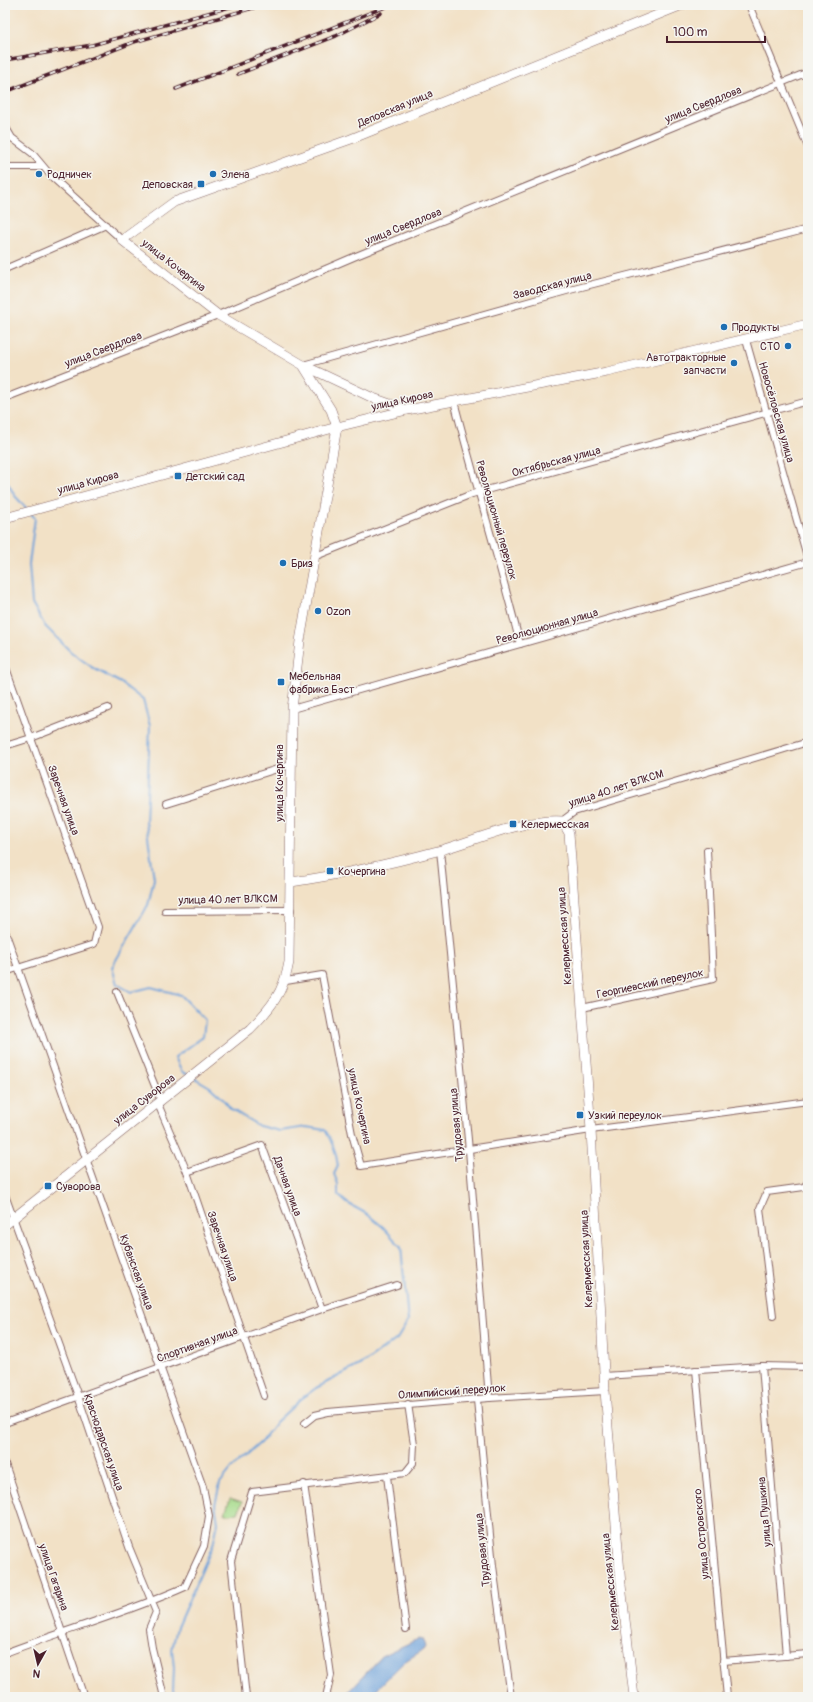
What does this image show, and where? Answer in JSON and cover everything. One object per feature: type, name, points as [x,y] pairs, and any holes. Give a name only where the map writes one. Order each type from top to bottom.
[{"type":"street","name":"Деповская улица","points":[[122,240],[174,202],[351,139],[682,5]]},
{"type":"street","points":[[749,5],[808,147]]},
{"type":"street","name":"улица Свердлова","points":[[5,398],[218,315],[377,247],[808,72]]},
{"type":"street","name":"улица Кочергина","points":[[5,126],[12,138],[32,153],[42,167],[122,240],[218,315],[303,365],[373,398],[407,410]]},
{"type":"street","points":[[5,167],[42,167]]},
{"type":"street","points":[[5,269],[106,225]]},
{"type":"street","name":"Заводская улица","points":[[303,365],[570,290],[808,229]]},
{"type":"street","name":"улица Кирова","points":[[5,518],[24,511],[337,427],[407,410],[608,372],[808,324]]},
{"type":"street","name":"Новосёловская улица","points":[[746,340],[808,561]]},
{"type":"street","name":"улица Кочергина","points":[[303,365],[331,410],[337,427],[316,556],[300,641],[292,709],[290,765],[291,910],[289,962],[286,981],[322,975],[352,1134],[361,1166],[469,1150]]},
{"type":"street","name":"Революционный переулок","points":[[454,401],[478,493],[501,566],[520,644]]},
{"type":"street","name":"Октябрьская улица","points":[[316,556],[478,493],[808,401]]},
{"type":"street","name":"Революционная улица","points":[[292,709],[808,561]]},
{"type":"street","name":"Заречная улица","points":[[5,665],[98,927],[94,944],[18,967]]},
{"type":"street","points":[[5,746],[31,738],[108,708]]},
{"type":"street","name":"улица 40 лет ВЛКСМ","points":[[291,882],[314,879],[440,850],[540,821],[562,821],[574,812],[808,742]]},
{"type":"street","points":[[166,804],[290,765]]},
{"type":"street","name":"Келермесская улица","points":[[562,821],[569,833],[591,1130],[605,1391],[621,1585],[634,1697]]},
{"type":"street","name":"Трудовая улица","points":[[440,850],[469,1150],[489,1398]]},
{"type":"street","name":"Георгиевский переулок","points":[[582,1008],[713,979],[707,850]]},
{"type":"street","name":"улица 40 лет ВЛКСМ","points":[[165,911],[291,910]]},
{"type":"street","name":"Кубанская улица","points":[[5,931],[203,1487],[209,1516],[204,1546],[185,1586],[153,1601],[61,1631],[5,1653]]},
{"type":"street","points":[[5,972],[18,967]]},
{"type":"street","name":"улица Суворова","points":[[5,1225],[182,1085],[250,1029],[268,1010],[286,981]]},
{"type":"street","name":"Заречная улица","points":[[117,992],[186,1172],[264,1396]]},
{"type":"street","points":[[469,1150],[591,1130],[808,1101]]},
{"type":"street","name":"Дачная улица","points":[[186,1172],[262,1145],[322,1309]]},
{"type":"street","points":[[773,1316],[760,1208],[768,1192],[804,1187],[808,1182]]},
{"type":"street","name":"Краснодарская улица","points":[[5,1195],[78,1396],[130,1547],[153,1601],[156,1612],[149,1630],[164,1697]]},
{"type":"street","name":"Спортивная улица","points":[[5,1424],[78,1396],[161,1368],[322,1309],[396,1285]]},
{"type":"street","points":[[604,1376],[762,1366],[808,1367]]},
{"type":"street","name":"улица Пушкина","points":[[762,1366],[786,1656]]},
{"type":"street","name":"улица Островского","points":[[696,1370],[727,1697]]},
{"type":"street","name":"Олимпийский переулок","points":[[305,1423],[315,1415],[328,1412],[408,1404],[605,1391]]},
{"type":"street","name":"Трудовая улица","points":[[477,1400],[494,1566],[511,1697]]},
{"type":"street","points":[[246,1697],[231,1561],[252,1492],[304,1484],[404,1473],[413,1463],[414,1444],[408,1404]]},
{"type":"street","name":"улица Гагарина","points":[[5,1464],[84,1697]]},
{"type":"street","points":[[387,1476],[406,1629]]},
{"type":"street","points":[[304,1484],[331,1675],[326,1697]]},
{"type":"street","points":[[723,1661],[808,1654]]},
{"type":"green space","points":[[230,1498],[242,1502],[238,1513],[225,1514]]},
{"type":"water","points":[[418,1639],[423,1640],[425,1647],[423,1650],[404,1662],[376,1690],[364,1697],[342,1697],[342,1694],[350,1690],[383,1655]]},
{"type":"waterway","points":[[5,478],[15,496],[27,509]]},
{"type":"waterway","points":[[31,514],[35,518],[29,564],[32,603],[45,626],[71,652],[93,668],[121,683],[143,700],[150,726],[146,822],[154,879],[148,905],[112,967],[117,984],[131,992],[151,987],[181,995],[205,1020],[203,1037],[175,1057],[182,1072],[189,1075]]},
{"type":"waterway","points":[[174,1697],[174,1668],[172,1650],[177,1627],[213,1545],[218,1523],[215,1505],[220,1483],[232,1468],[261,1442],[276,1422],[301,1399],[316,1388],[365,1362],[397,1339],[408,1321],[401,1247],[383,1227],[367,1214],[347,1203],[338,1195],[338,1184],[334,1174],[338,1166],[332,1143],[325,1130],[306,1127],[280,1131],[259,1126],[231,1109],[210,1087],[193,1077]]},
{"type":"railway","points":[[5,60],[92,45],[237,5]]},
{"type":"railway","points":[[5,92],[134,42],[263,5]]},
{"type":"railway","points":[[176,89],[390,5]]},
{"type":"railway","points":[[238,74],[336,36],[381,13]]},
{"type":"place","name":"Родничек","points":[[39,174]]},
{"type":"place","name":"Элена","points":[[213,174]]},
{"type":"place","name":"Деповская","points":[[201,184]]},
{"type":"place","name":"Продукты","points":[[724,327]]},
{"type":"place","name":"СТО","points":[[788,346]]},
{"type":"place","name":"Автотракторные запчасти","points":[[734,363]]},
{"type":"place","name":"Детский сад","points":[[178,476]]},
{"type":"place","name":"Бриз","points":[[283,563]]},
{"type":"place","name":"Ozon","points":[[318,611]]},
{"type":"place","name":"Мебельная фабрика Бэст","points":[[281,682]]},
{"type":"place","name":"Келермесская","points":[[513,824]]},
{"type":"place","name":"Кочергина","points":[[330,871]]},
{"type":"place","name":"Узкий переулок","points":[[580,1115]]},
{"type":"place","name":"Суворова","points":[[48,1186]]}]
